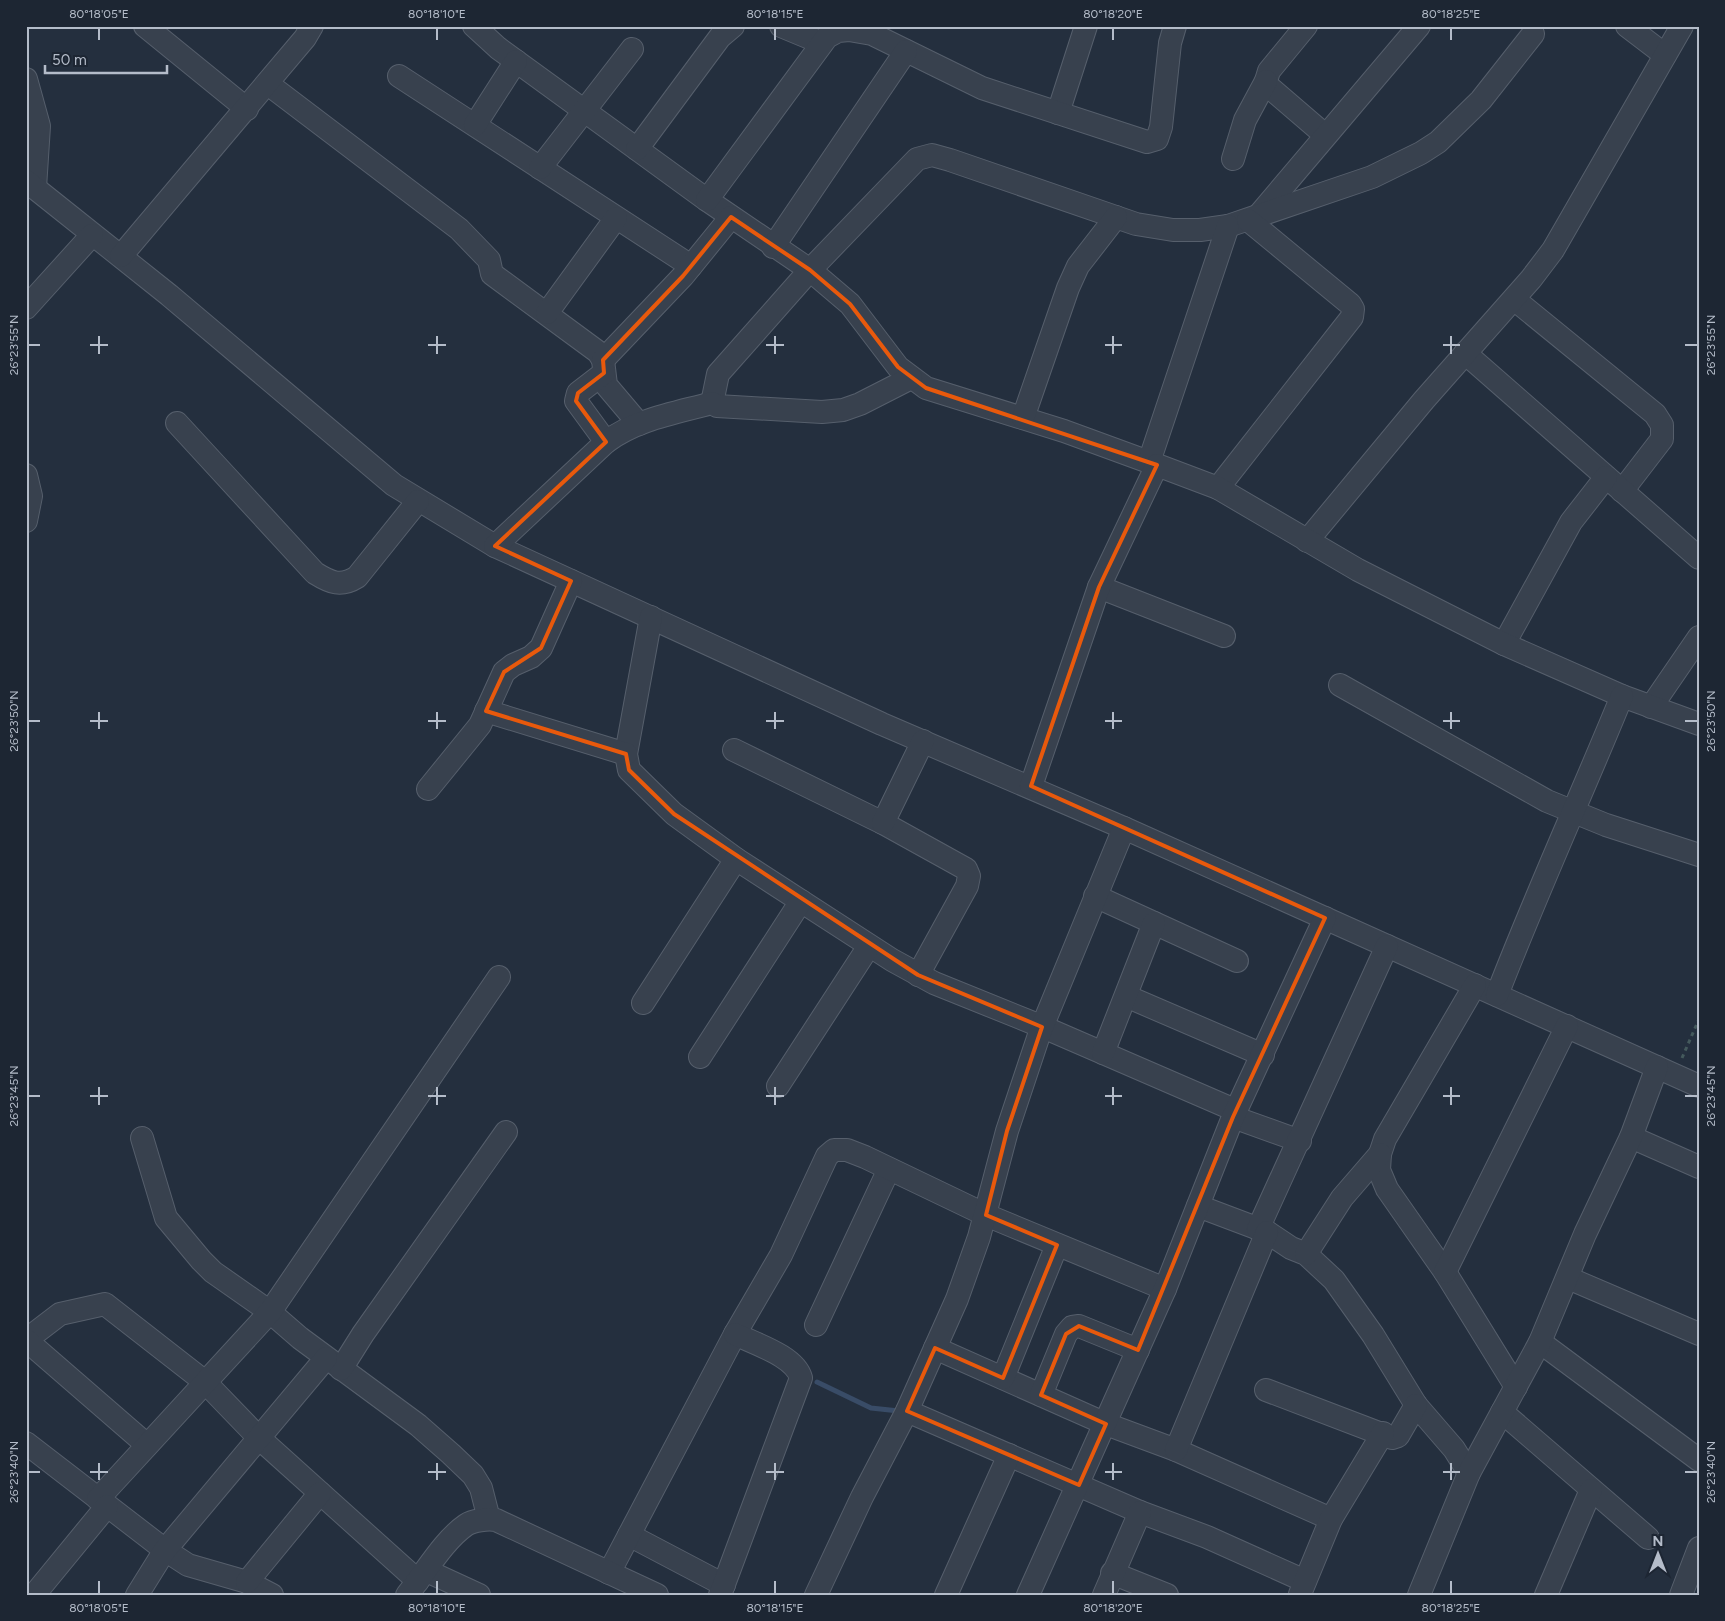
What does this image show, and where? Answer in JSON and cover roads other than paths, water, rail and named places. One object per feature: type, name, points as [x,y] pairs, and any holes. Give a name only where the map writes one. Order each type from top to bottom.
[{"type":"street","points":[[145,26],[247,108]]},
{"type":"street","points":[[121,256],[268,84],[305,38],[312,26]]},
{"type":"street","points":[[474,26],[516,61],[706,200],[773,247],[810,270],[850,304],[898,367],[910,378],[926,388],[1023,418],[1218,488],[1358,570],[1504,644],[1622,696],[1699,724]]},
{"type":"street","points":[[637,149],[720,37],[733,26]]},
{"type":"street","points":[[781,26],[822,43]]},
{"type":"street","points":[[1058,113],[1086,26]]},
{"type":"street","points":[[706,200],[822,43],[827,37],[838,31],[849,30],[872,34],[982,88],[1147,142],[1157,139],[1161,128],[1170,43],[1175,26]]},
{"type":"street","points":[[1233,159],[1252,103],[1266,82],[1269,71],[1306,26]]},
{"type":"street","points":[[1031,786],[1099,587],[1153,464],[1244,221],[1325,135],[1419,26]]},
{"type":"street","points":[[1627,26],[1665,55]]},
{"type":"street","points":[[1307,541],[1465,353],[1514,299],[1553,250],[1682,26]]},
{"type":"street","points":[[712,404],[718,374],[810,270],[917,158],[932,155],[950,160],[1136,224],[1173,230],[1200,230],[1244,221],[1372,177],[1421,153],[1438,142],[1480,100],[1533,29]]},
{"type":"street","points":[[540,168],[632,49]]},
{"type":"street","points":[[773,247],[906,51]]},
{"type":"street","points":[[475,125],[516,61]]},
{"type":"street","points":[[399,76],[691,266]]},
{"type":"street","points":[[26,79],[39,126],[30,185],[121,256],[394,485],[418,501],[495,546],[571,581],[924,742],[1031,786],[1699,1086]]},
{"type":"street","points":[[1266,82],[1268,86],[1325,135]]},
{"type":"street","points":[[268,84],[459,229],[489,260],[492,274],[592,346],[598,352],[603,366],[606,385],[639,424]]},
{"type":"street","points":[[1023,418],[1068,288],[1078,266],[1116,217]]},
{"type":"street","points":[[547,313],[616,218]]},
{"type":"street","points":[[606,442],[576,401],[578,393],[731,218]]},
{"type":"street","points":[[1218,488],[1352,317],[1353,309],[1350,304],[1244,221]]},
{"type":"street","points":[[26,308],[92,235]]},
{"type":"street","points":[[1504,644],[1571,522],[1662,439],[1662,425],[1655,414],[1514,299]]},
{"type":"street","points":[[1465,353],[1699,558]]},
{"type":"street","points":[[495,546],[606,442],[622,431],[639,424],[712,404],[717,406],[822,412],[843,410],[860,404],[910,378]]},
{"type":"street","points":[[177,424],[315,573],[338,583],[346,584],[357,577],[418,501]]},
{"type":"street","points":[[26,476],[31,496],[26,521]]},
{"type":"street","points":[[428,789],[473,734],[504,672],[513,665],[531,657],[541,648],[571,581]]},
{"type":"street","points":[[1099,587],[1224,636]]},
{"type":"street","points":[[651,617],[626,754],[629,770],[640,783],[674,814],[736,859],[869,946],[918,975],[1042,1027],[1235,1114],[1300,1141]]},
{"type":"street","points":[[1651,707],[1699,637]]},
{"type":"street","points":[[1340,685],[1520,787],[1606,825],[1699,855]]},
{"type":"street","points":[[1497,995],[1528,914],[1575,812],[1622,696]]},
{"type":"street","points":[[486,711],[626,754]]},
{"type":"street","points":[[883,823],[924,742]]},
{"type":"street","points":[[734,750],[883,823],[957,862],[966,869],[969,876],[966,886],[918,975]]},
{"type":"street","points":[[816,1595],[862,1497],[907,1411],[957,1299],[986,1215],[1007,1131],[1042,1027],[1124,828]]},
{"type":"street","points":[[643,1003],[736,859]]},
{"type":"street","points":[[1095,896],[1237,961]]},
{"type":"street","points":[[700,1058],[801,901]]},
{"type":"street","points":[[1028,1595],[1166,1290],[1235,1114],[1325,918]]},
{"type":"street","points":[[1103,1054],[1154,923]]},
{"type":"street","points":[[778,1086],[869,946]]},
{"type":"street","points":[[1176,1450],[1300,1141],[1387,946]]},
{"type":"street","points":[[34,1595],[102,1502],[147,1445],[270,1312],[499,977]]},
{"type":"street","points":[[1475,985],[1385,1139],[1380,1154],[1379,1170],[1386,1189],[1446,1272],[1516,1387]]},
{"type":"street","points":[[1126,996],[1263,1055]]},
{"type":"street","points":[[1446,1272],[1568,1026]]},
{"type":"street","points":[[1419,1595],[1469,1473],[1540,1342],[1568,1278],[1584,1234],[1663,1070]]},
{"type":"street","points":[[137,1595],[164,1550],[259,1438],[364,1334],[506,1132]]},
{"type":"street","points":[[1631,1137],[1699,1167]]},
{"type":"street","points":[[142,1138],[166,1218],[213,1272],[270,1312],[418,1426],[473,1475],[481,1488],[489,1519]]},
{"type":"street","points":[[609,1572],[735,1334],[781,1255],[827,1156],[834,1150],[848,1150],[986,1215],[1166,1290]]},
{"type":"street","points":[[1306,1254],[1342,1198],[1380,1154]]},
{"type":"street","points":[[816,1325],[889,1169]]},
{"type":"street","points":[[1198,1206],[1263,1231],[1291,1248],[1306,1254],[1334,1280],[1373,1335],[1416,1406],[1454,1449],[1469,1473]]},
{"type":"street","points":[[1003,1378],[1057,1245]]},
{"type":"street","points":[[1568,1278],[1699,1334]]},
{"type":"street","points":[[147,1445],[26,1340],[60,1314],[105,1304],[205,1382],[259,1438],[418,1582],[479,1595]]},
{"type":"street","points":[[1041,1396],[1066,1334],[1072,1327],[1078,1326],[1138,1350]]},
{"type":"street","points":[[629,1536],[722,1590],[801,1378],[798,1368],[790,1361],[735,1334]]},
{"type":"street","points":[[1540,1342],[1699,1460]]},
{"type":"street","points":[[935,1348],[1041,1396],[1106,1424],[1176,1450],[1331,1519]]},
{"type":"street","points":[[1266,1390],[1392,1438],[1398,1436],[1416,1406]]},
{"type":"street","points":[[907,1411],[1140,1512],[1207,1537],[1302,1588],[1331,1519],[1383,1433]]},
{"type":"street","points":[[1502,1412],[1648,1538]]},
{"type":"street","points":[[26,1443],[164,1550],[188,1565],[247,1582],[272,1595]]},
{"type":"street","points":[[946,1595],[1009,1455]]},
{"type":"street","points":[[1546,1595],[1591,1490]]},
{"type":"street","points":[[247,1582],[320,1493]]},
{"type":"street","points":[[1104,1595],[1140,1512]]},
{"type":"street","points":[[418,1582],[452,1538],[467,1523],[489,1519],[496,1520],[657,1595]]},
{"type":"street","points":[[1681,1595],[1699,1548]]},
{"type":"street","points":[[1112,1573],[1167,1595]]},
{"type":"waterway","points":[[817,1382],[871,1408],[899,1411]]}]
